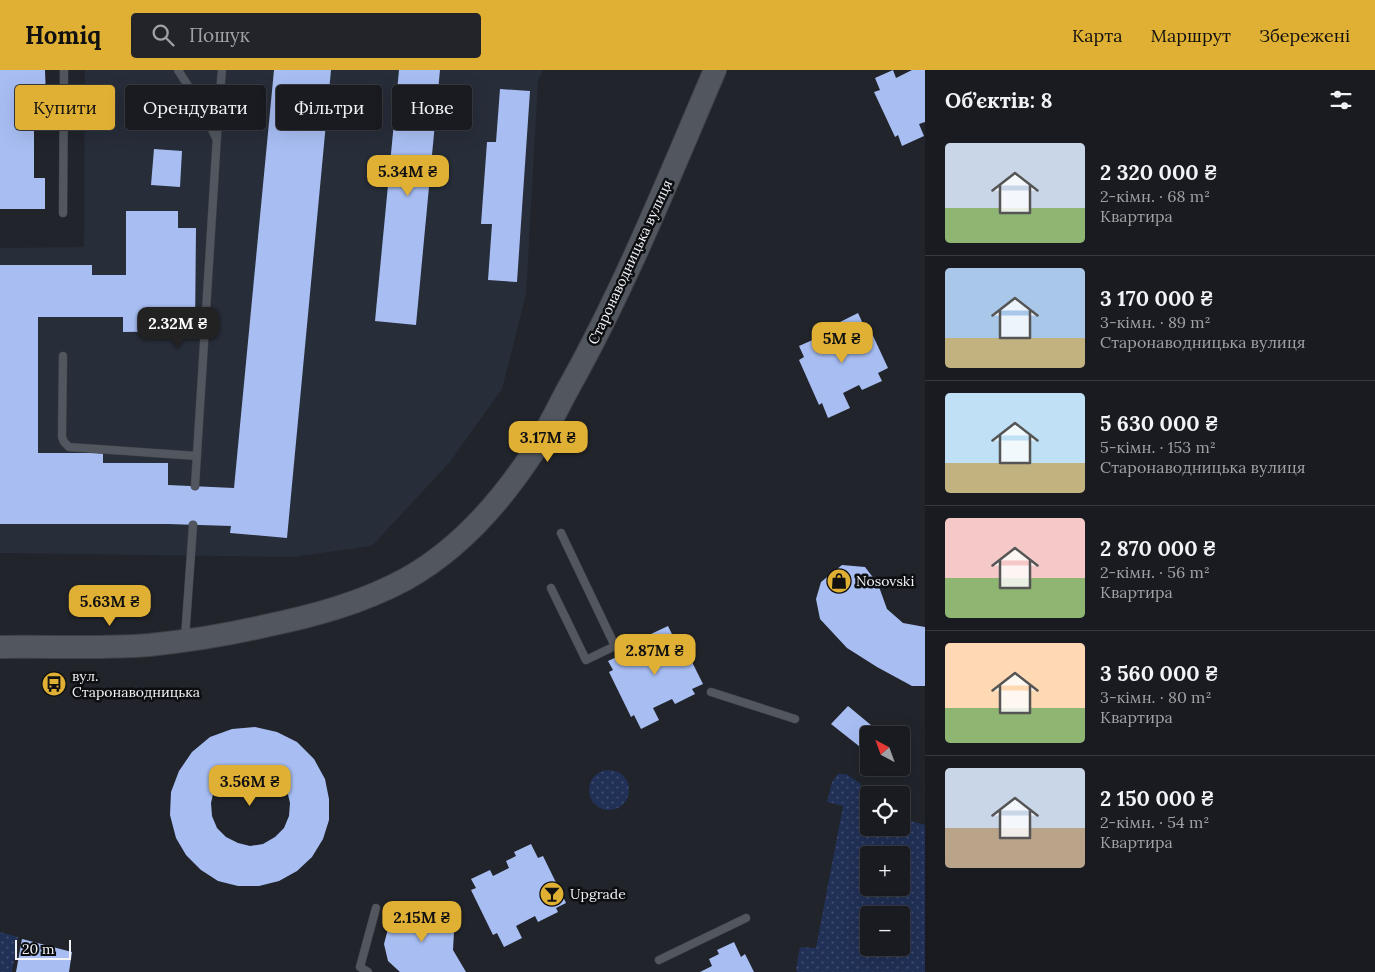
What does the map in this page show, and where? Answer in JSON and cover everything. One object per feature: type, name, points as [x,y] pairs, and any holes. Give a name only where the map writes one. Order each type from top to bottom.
[{"type":"main road","name":"Старонаводницька вулиця","points":[[0,647],[147,645],[218,637],[338,608],[373,595],[406,579],[443,555],[472,529],[502,495],[532,453],[593,345],[618,296],[714,70]]},
{"type":"main road","points":[[0,635],[37,647]]},
{"type":"lane","points":[[63,213],[64,70]]},
{"type":"lane","points":[[178,70],[187,85]]},
{"type":"lane","points":[[221,85],[222,70]]},
{"type":"lane","points":[[212,130],[217,140]]},
{"type":"lane","points":[[195,486],[218,130]]},
{"type":"lane","points":[[63,356],[62,437],[69,447],[197,456]]},
{"type":"lane","points":[[185,640],[193,524]]},
{"type":"lane","points":[[551,588],[586,660],[615,646],[561,533]]},
{"type":"lane","points":[[711,692],[795,720]]},
{"type":"lane","points":[[368,972],[360,966],[376,908]]},
{"type":"lane","points":[[658,960],[746,918]]},
{"type":"shaded area","points":[[85,70],[543,70],[538,81],[526,295],[502,389],[450,462],[372,546],[292,557],[0,553],[0,248],[84,247],[85,130],[115,130],[115,85],[85,85]]},
{"type":"shaded area","points":[[613,770],[620,773],[626,779],[629,790],[628,798],[620,807],[613,810],[605,810],[598,807],[590,798],[589,786],[592,779],[601,771]]},
{"type":"shaded area","points":[[838,774],[846,774],[861,784],[859,798],[860,836],[910,836],[910,821],[925,825],[925,972],[797,972],[800,947],[816,948],[843,806],[827,802],[832,782]]},
{"type":"shaded area","points":[[0,932],[18,937],[12,972],[0,972]]},
{"type":"building","points":[[0,70],[45,70],[46,85],[15,85],[15,130],[34,130],[34,178],[45,178],[45,209],[0,209]]},
{"type":"building","points":[[274,70],[331,70],[330,85],[276,85],[276,130],[325,130],[287,538],[230,533],[231,526],[0,524],[0,265],[92,265],[92,275],[126,275],[126,211],[178,211],[178,228],[196,228],[195,331],[123,332],[123,317],[38,317],[38,453],[103,453],[103,463],[168,463],[168,485],[234,488]]},
{"type":"building","points":[[399,70],[440,70],[439,85],[398,85]]},
{"type":"building","points":[[893,70],[896,78],[912,70],[925,70],[925,122],[919,124],[924,136],[902,146],[898,135],[895,137],[874,92],[880,90],[875,78]]},
{"type":"building","points":[[500,89],[530,91],[517,282],[488,280],[492,224],[481,224],[487,142],[496,142]]},
{"type":"building","points":[[393,130],[434,130],[416,325],[375,321]]},
{"type":"building","points":[[154,149],[182,151],[180,187],[151,185]]},
{"type":"building","points":[[858,313],[864,326],[868,325],[888,368],[878,373],[882,381],[862,390],[859,385],[843,393],[850,408],[828,418],[822,403],[819,405],[799,360],[804,357],[799,346],[817,338],[820,346],[836,338],[832,330],[842,325],[840,322]]},
{"type":"building","points":[[842,565],[865,567],[878,584],[887,609],[903,623],[925,627],[925,686],[912,686],[847,648],[820,619],[816,599],[821,582]]},
{"type":"building","points":[[668,626],[675,640],[680,638],[703,684],[692,689],[695,694],[675,704],[672,699],[653,708],[659,720],[641,729],[634,715],[631,717],[609,672],[613,670],[608,661],[627,652],[631,659],[646,651],[643,643],[653,638],[651,634]]},
{"type":"building","points":[[848,706],[872,726],[860,726],[860,747],[831,724]]},
{"type":"building","points":[[255,727],[277,732],[297,742],[314,759],[325,779],[329,799],[329,820],[323,839],[312,857],[297,871],[279,881],[259,886],[238,886],[218,881],[201,870],[186,855],[176,838],[170,815],[171,792],[179,771],[192,752],[210,737],[232,729]],"holes":[[[244,767],[257,767],[269,771],[280,779],[287,790],[290,803],[289,816],[284,828],[275,837],[263,844],[250,846],[226,837],[217,828],[212,816],[211,803],[214,790],[221,779],[232,771]]]},
{"type":"building","points":[[531,844],[538,858],[543,856],[566,903],[556,908],[558,912],[538,922],[535,916],[516,926],[522,938],[504,947],[497,933],[493,935],[471,890],[476,888],[471,879],[490,870],[493,876],[509,868],[506,861],[516,856],[514,852]]},
{"type":"building","points":[[419,907],[441,914],[454,932],[453,950],[466,972],[400,972],[388,961],[384,944],[389,925],[404,913]]},
{"type":"building","points":[[22,939],[72,952],[69,972],[16,972]]},
{"type":"building","points":[[734,942],[741,957],[745,954],[754,972],[700,972],[712,966],[709,959],[719,954],[717,950]]},
{"type":"place","name":"Nosovski","points":[[839,581]]},
{"type":"place","name":"вул. Старонаводницька","points":[[54,684]]},
{"type":"place","name":"Upgrade","points":[[552,894]]}]
